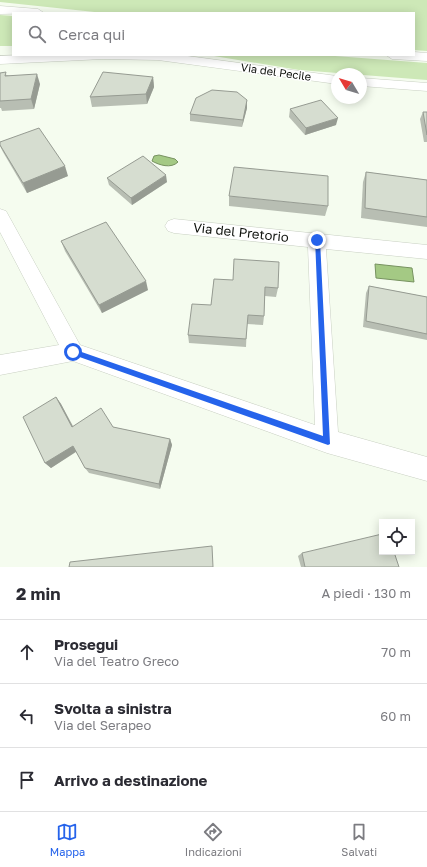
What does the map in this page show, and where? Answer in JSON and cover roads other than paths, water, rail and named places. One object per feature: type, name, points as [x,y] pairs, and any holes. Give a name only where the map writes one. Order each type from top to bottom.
[{"type":"street","points":[[0,10],[25,12]]},
{"type":"street","name":"Via del Pecile","points":[[0,60],[82,56]]},
{"type":"street","name":"Via del Pecile","points":[[158,56],[331,79]]},
{"type":"street","points":[[410,56],[427,57]]},
{"type":"street","points":[[367,82],[427,87]]},
{"type":"street","points":[[0,215],[73,352]]},
{"type":"street","name":"Via del Pretorio","points":[[174,226],[427,252]]},
{"type":"street","points":[[317,240],[328,442]]},
{"type":"street","points":[[0,365],[73,352],[328,442],[427,468]]}]
